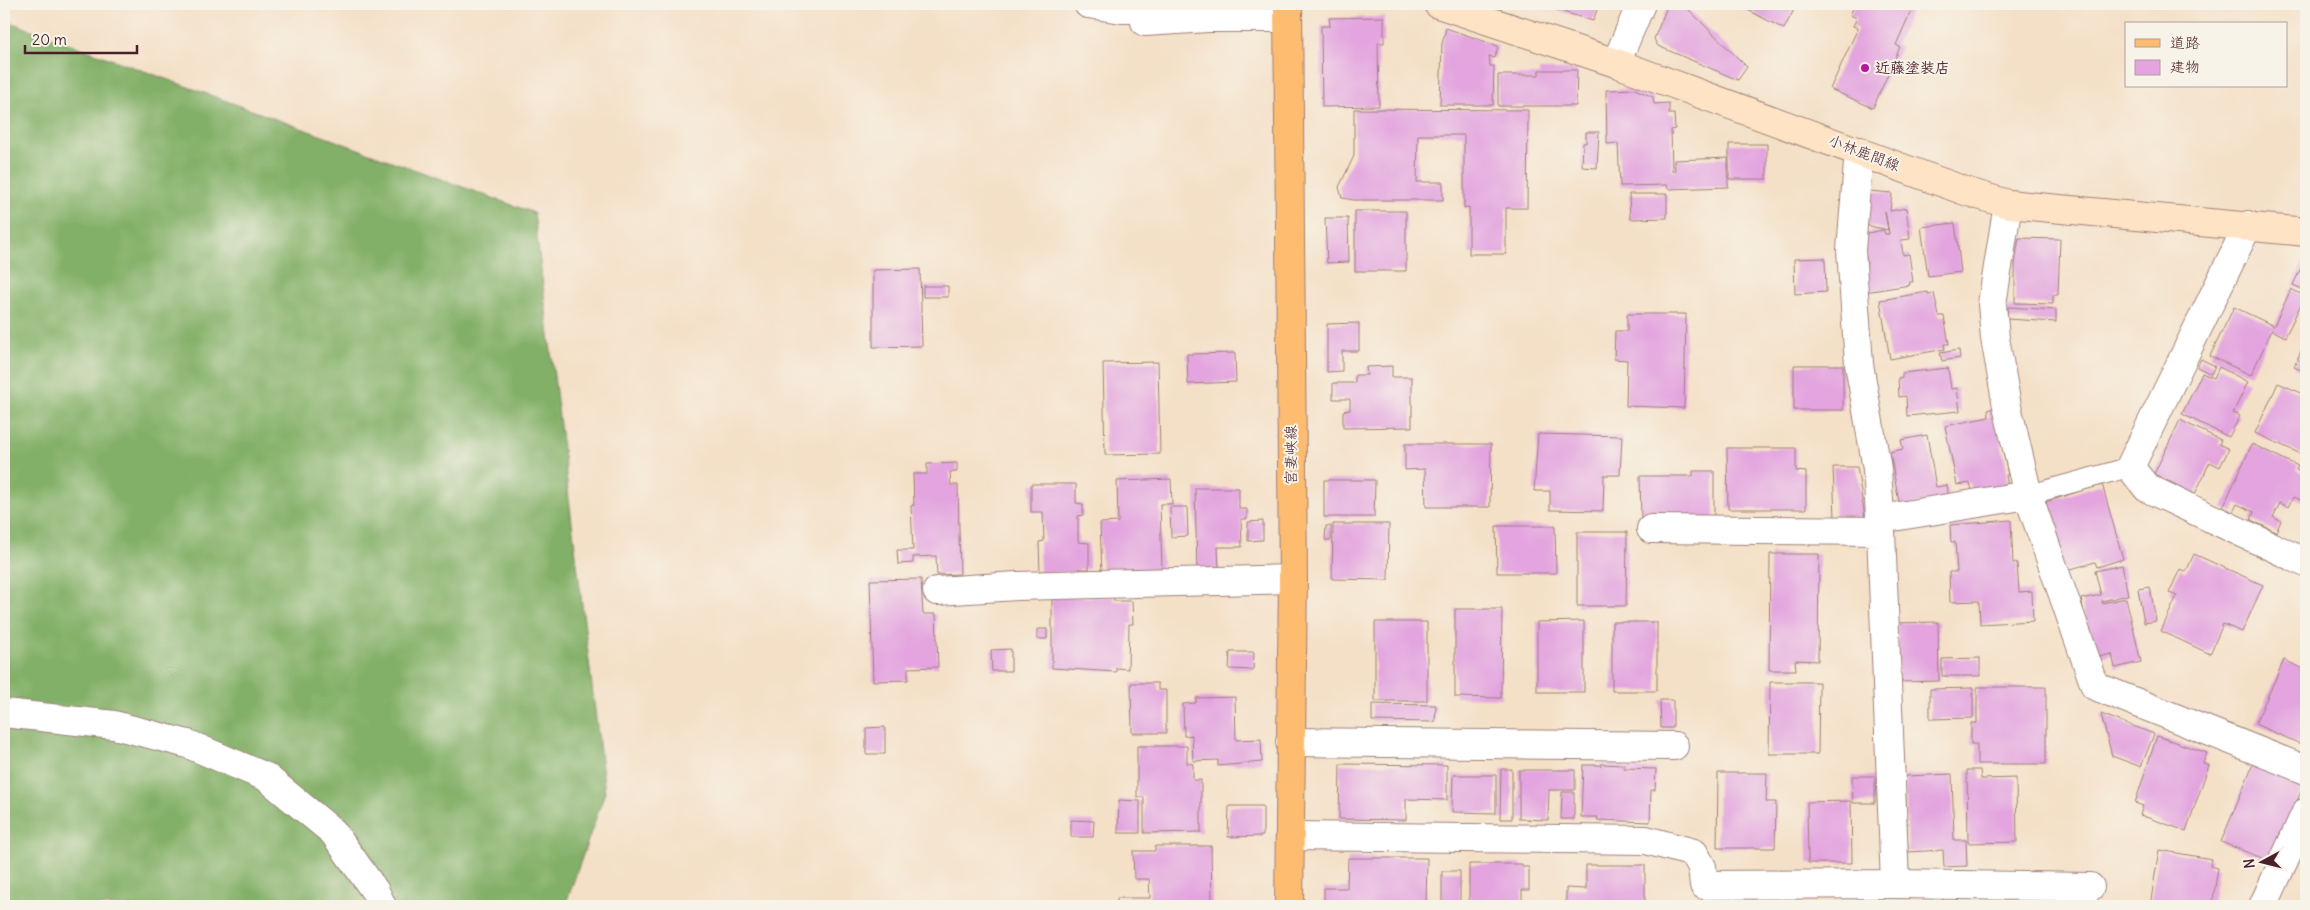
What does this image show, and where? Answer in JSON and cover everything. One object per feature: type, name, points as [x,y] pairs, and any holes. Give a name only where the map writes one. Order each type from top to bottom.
[{"type":"main road","name":"小林鹿間線","points":[[1438,4],[1616,63],[2008,204],[2248,225],[2306,232]]},
{"type":"main road","name":"宮妻峡線","points":[[1288,11],[1292,579],[1289,906]]},
{"type":"street","points":[[1088,4],[1122,9],[1145,9],[1145,22],[1288,11]]},
{"type":"street","points":[[1616,63],[1641,4]]},
{"type":"street","points":[[1858,151],[1851,250],[1859,364],[1877,469],[1881,525],[1894,884]]},
{"type":"street","points":[[2008,204],[1992,304],[1995,338],[2007,406],[2028,495],[2094,686],[2306,770]]},
{"type":"street","points":[[2248,225],[2130,467],[2147,488],[2306,562]]},
{"type":"street","points":[[1651,530],[1881,525],[2028,495]]},
{"type":"street","points":[[937,591],[1026,586],[1292,579]]},
{"type":"street","points":[[4,713],[114,725],[188,744],[266,777],[333,832],[375,891],[382,906]]},
{"type":"street","points":[[1290,742],[1674,746]]},
{"type":"street","points":[[2263,906],[2306,812]]},
{"type":"street","points":[[1290,836],[1646,840],[1694,853],[1702,866],[1704,885],[1894,884],[2090,887]]},
{"type":"lane","points":[[2028,495],[2130,467]]},
{"type":"green space","points":[[4,20],[534,213],[605,792],[565,906],[4,906]]},
{"type":"building","points":[[1537,4],[1599,4],[1593,21]]},
{"type":"building","points":[[1668,4],[1683,4],[1747,67],[1738,80],[1658,46],[1654,39]]},
{"type":"building","points":[[1741,4],[1797,4],[1784,29],[1740,6]]},
{"type":"building","name":"近藤塗装店","points":[[1855,4],[1914,4],[1896,45],[1900,47],[1873,108],[1830,89],[1858,28],[1853,26],[1857,18],[1850,15]]},
{"type":"building","points":[[1384,17],[1384,43],[1378,43],[1379,106],[1322,107],[1321,26],[1330,26],[1329,18]]},
{"type":"building","points":[[1446,28],[1498,46],[1495,58],[1489,56],[1490,66],[1494,66],[1493,105],[1440,105],[1442,44]]},
{"type":"building","points":[[1539,70],[1577,70],[1576,106],[1498,106],[1498,75],[1539,75]]},
{"type":"building","points":[[1635,89],[1653,97],[1654,104],[1669,103],[1669,114],[1674,114],[1675,129],[1671,130],[1672,171],[1675,171],[1674,160],[1728,158],[1728,187],[1668,189],[1667,185],[1620,186],[1618,143],[1607,144],[1606,90]]},
{"type":"building","points":[[1354,109],[1528,110],[1527,208],[1506,208],[1506,254],[1469,254],[1469,207],[1464,208],[1464,135],[1418,135],[1417,182],[1443,182],[1443,200],[1354,200],[1342,198],[1339,187],[1354,156]]},
{"type":"building","points":[[1586,132],[1599,132],[1597,168],[1582,167],[1583,143],[1586,143]]},
{"type":"building","points":[[1729,144],[1767,144],[1767,179],[1729,179]]},
{"type":"building","points":[[1869,191],[1892,193],[1890,211],[1906,208],[1910,239],[1901,240],[1903,255],[1909,254],[1913,282],[1909,282],[1910,285],[1865,292],[1861,265],[1867,264],[1862,234],[1884,230],[1885,234],[1889,234],[1885,211],[1888,230],[1865,225]]},
{"type":"building","points":[[1629,194],[1667,194],[1667,218],[1630,219]]},
{"type":"building","points":[[1355,211],[1406,211],[1406,271],[1355,271]]},
{"type":"building","points":[[1325,218],[1348,218],[1349,262],[1327,263]]},
{"type":"building","points":[[1955,223],[1961,272],[1928,276],[1921,227]]},
{"type":"building","points":[[2019,238],[2060,239],[2058,295],[2053,295],[2053,304],[2015,303],[2015,264]]},
{"type":"building","points":[[1825,258],[1826,292],[1795,294],[1794,259]]},
{"type":"building","points":[[2306,258],[2306,291],[2293,285]]},
{"type":"building","points":[[920,269],[922,346],[873,347],[873,270]]},
{"type":"building","points":[[923,286],[948,286],[948,297],[923,297]]},
{"type":"building","points":[[2291,289],[2305,296],[2285,337],[2272,330],[2251,375],[2210,356],[2234,307],[2274,326]]},
{"type":"building","points":[[1928,292],[1928,294],[1934,293],[1939,316],[1944,316],[1949,344],[1944,344],[1945,349],[1890,359],[1880,300]]},
{"type":"building","points":[[2008,307],[2056,310],[2056,322],[2007,319]]},
{"type":"building","points":[[1627,314],[1686,314],[1684,408],[1626,406],[1627,360],[1614,359],[1615,331],[1627,331]]},
{"type":"building","points":[[1359,323],[1359,351],[1342,351],[1342,371],[1327,372],[1327,324]]},
{"type":"building","points":[[2306,339],[2306,372],[2294,367]]},
{"type":"building","points":[[1959,350],[1960,358],[1942,361],[1940,353]]},
{"type":"building","points":[[1235,353],[1236,382],[1188,384],[1187,354]]},
{"type":"building","points":[[2201,359],[2215,366],[2211,374],[2197,367]]},
{"type":"building","points":[[1158,362],[1160,454],[1105,455],[1103,363]]},
{"type":"building","points":[[1794,365],[1843,365],[1843,410],[1794,410]]},
{"type":"building","points":[[1392,366],[1392,377],[1412,377],[1412,427],[1343,428],[1343,411],[1350,410],[1350,399],[1333,399],[1333,383],[1355,383],[1355,375],[1367,375],[1366,367]]},
{"type":"building","points":[[2219,367],[2248,382],[2233,413],[2240,416],[2229,437],[2182,414],[2202,373],[2214,378]]},
{"type":"building","points":[[1948,368],[1951,389],[1957,388],[1960,411],[1907,416],[1906,396],[1899,397],[1898,378],[1902,377],[1902,373]]},
{"type":"building","points":[[2278,383],[2306,395],[2306,442],[2301,454],[2255,433]]},
{"type":"building","points":[[1994,408],[2008,475],[2006,475],[2008,487],[1973,494],[1970,483],[1957,485],[1945,426],[1989,417],[1988,410]]},
{"type":"building","points":[[2180,420],[2221,440],[2219,444],[2229,449],[2220,467],[2210,462],[2195,494],[2154,474]]},
{"type":"building","points":[[1538,434],[1622,436],[1620,475],[1604,475],[1603,511],[1550,510],[1550,491],[1534,491]]},
{"type":"building","points":[[1927,435],[1936,487],[1947,485],[1949,498],[1900,508],[1890,452],[1903,449],[1901,440]]},
{"type":"building","points":[[1405,444],[1491,444],[1490,507],[1426,507],[1425,469],[1405,470]]},
{"type":"building","points":[[2252,444],[2298,466],[2296,470],[2306,475],[2306,502],[2293,497],[2288,507],[2280,503],[2273,517],[2281,521],[2276,532],[2251,520],[2254,512],[2237,504],[2233,512],[2223,507]]},
{"type":"building","points":[[1727,448],[1796,448],[1796,471],[1806,472],[1806,509],[1728,509]]},
{"type":"building","points":[[2306,455],[2306,467],[2301,465]]},
{"type":"building","points":[[957,463],[957,472],[950,472],[951,485],[958,485],[960,574],[937,575],[936,556],[913,557],[913,563],[898,564],[897,550],[913,550],[911,506],[914,505],[913,474],[927,474],[927,464]]},
{"type":"building","points":[[1833,467],[1857,467],[1865,518],[1835,518]]},
{"type":"building","points":[[1693,471],[1714,471],[1714,519],[1641,519],[1640,476],[1693,476]]},
{"type":"building","points":[[1171,479],[1172,504],[1160,504],[1162,572],[1102,574],[1100,523],[1118,522],[1117,481]]},
{"type":"building","points":[[1324,480],[1375,480],[1374,517],[1324,517]]},
{"type":"building","points":[[1031,484],[1076,484],[1076,503],[1083,504],[1083,515],[1078,516],[1078,542],[1089,543],[1089,569],[1078,569],[1078,572],[1040,573],[1039,542],[1044,541],[1043,512],[1031,512]]},
{"type":"building","points":[[2102,484],[2123,559],[2097,567],[2095,562],[2064,571],[2043,503]]},
{"type":"building","points":[[1195,488],[1239,488],[1239,509],[1247,509],[1247,519],[1241,519],[1242,547],[1218,547],[1219,571],[1197,571]]},
{"type":"building","points":[[1170,507],[1187,507],[1188,536],[1171,537]]},
{"type":"building","points":[[2011,520],[2013,563],[2017,563],[2019,592],[2032,591],[2033,621],[1980,624],[1979,601],[1950,602],[1949,572],[1957,572],[1955,542],[1951,542],[1950,525]]},
{"type":"building","points":[[1263,521],[1263,540],[1248,541],[1248,522]]},
{"type":"building","points":[[1333,524],[1389,524],[1388,580],[1332,579]]},
{"type":"building","points":[[1326,526],[1331,526],[1331,540],[1325,540]]},
{"type":"building","points":[[1496,526],[1555,526],[1556,573],[1497,573]]},
{"type":"building","points":[[1577,532],[1627,532],[1626,606],[1577,606]]},
{"type":"building","points":[[1770,554],[1819,554],[1818,661],[1795,660],[1796,670],[1769,670]]},
{"type":"building","points":[[2194,554],[2263,585],[2242,632],[2223,624],[2210,654],[2161,631],[2177,596],[2169,593],[2180,569],[2186,572]]},
{"type":"building","points":[[2122,565],[2128,595],[2102,601],[2102,603],[2126,598],[2141,662],[2115,668],[2112,654],[2094,658],[2081,599],[2101,595],[2095,571]]},
{"type":"building","points":[[921,579],[923,614],[936,614],[938,667],[908,668],[908,680],[873,681],[870,580]]},
{"type":"building","points":[[2150,587],[2156,621],[2144,623],[2138,589]]},
{"type":"building","points":[[1052,597],[1114,597],[1114,601],[1132,601],[1133,624],[1129,624],[1128,669],[1116,668],[1116,672],[1052,668]]},
{"type":"building","points":[[1455,609],[1502,609],[1501,698],[1455,697]]},
{"type":"building","points":[[1584,621],[1584,692],[1537,692],[1537,622]]},
{"type":"building","points":[[1375,622],[1427,622],[1427,701],[1375,701]]},
{"type":"building","points":[[1612,622],[1657,622],[1657,691],[1612,691]]},
{"type":"building","points":[[1938,622],[1939,681],[1898,682],[1897,623]]},
{"type":"building","points":[[1037,629],[1047,629],[1047,639],[1037,639]]},
{"type":"building","points":[[1011,649],[1011,671],[992,671],[991,650]]},
{"type":"building","points":[[1230,652],[1254,652],[1253,670],[1229,669]]},
{"type":"building","points":[[1980,658],[1980,676],[1942,676],[1942,659]]},
{"type":"building","points":[[2284,660],[2306,670],[2305,746],[2255,724]]},
{"type":"building","points":[[1770,682],[1819,682],[1818,754],[1769,754]]},
{"type":"building","points":[[1131,683],[1158,683],[1158,690],[1166,690],[1166,733],[1132,733]]},
{"type":"building","points":[[1977,687],[2046,687],[2046,764],[1977,764],[1977,744],[1971,744],[1971,723],[1977,723]]},
{"type":"building","points":[[1973,688],[1973,718],[1930,719],[1930,689]]},
{"type":"building","points":[[1235,697],[1236,740],[1261,739],[1262,762],[1218,766],[1218,760],[1193,761],[1192,735],[1184,736],[1183,704],[1196,703],[1196,698]]},
{"type":"building","points":[[1660,700],[1673,700],[1673,728],[1661,728]]},
{"type":"building","points":[[1372,704],[1436,705],[1435,722],[1372,721]]},
{"type":"building","points":[[2101,714],[2154,734],[2141,767],[2112,756]]},
{"type":"building","points":[[885,727],[885,754],[866,754],[866,728]]},
{"type":"building","points":[[2157,736],[2207,753],[2203,763],[2209,765],[2186,831],[2140,815],[2143,806],[2135,803]]},
{"type":"building","points":[[1137,746],[1187,746],[1187,763],[1193,764],[1193,780],[1201,780],[1201,832],[1144,833],[1144,797],[1137,797]]},
{"type":"building","points":[[2255,759],[2306,779],[2272,862],[2221,842]]},
{"type":"building","points":[[1340,764],[1447,765],[1447,800],[1406,799],[1406,820],[1339,819]]},
{"type":"building","points":[[1601,764],[1624,765],[1624,768],[1656,769],[1655,790],[1651,790],[1650,822],[1597,820],[1598,817],[1581,817],[1583,765],[1599,765],[1601,767]]},
{"type":"building","points":[[1501,769],[1512,769],[1512,819],[1500,819]]},
{"type":"building","points":[[1519,770],[1575,770],[1575,790],[1549,790],[1548,820],[1519,819]]},
{"type":"building","points":[[1967,770],[1980,770],[1981,779],[2016,778],[2017,842],[1968,843]]},
{"type":"building","points":[[1718,773],[1767,773],[1766,802],[1776,802],[1775,848],[1717,848]]},
{"type":"building","points":[[1952,774],[1954,840],[1966,840],[1967,866],[1944,867],[1943,850],[1908,852],[1905,776]]},
{"type":"building","points":[[1453,775],[1496,775],[1496,813],[1452,812]]},
{"type":"building","points":[[1852,776],[1875,776],[1875,803],[1853,803]]},
{"type":"building","points":[[1562,792],[1574,792],[1574,819],[1561,819]]},
{"type":"building","points":[[1119,800],[1140,801],[1140,833],[1118,833]]},
{"type":"building","points":[[1851,801],[1852,863],[1808,863],[1807,802]]},
{"type":"building","points":[[1229,806],[1263,806],[1263,836],[1228,837]]},
{"type":"building","points":[[1071,820],[1094,821],[1093,837],[1071,837]]},
{"type":"building","points":[[1155,846],[1211,846],[1212,906],[1117,906],[1117,898],[1150,898],[1149,879],[1134,879],[1133,851],[1155,851]]},
{"type":"building","points":[[2159,850],[2212,859],[2210,866],[2218,868],[2212,906],[2150,906]]},
{"type":"building","points":[[1348,858],[1427,858],[1426,906],[1324,906],[1324,888],[1347,888]]},
{"type":"building","points":[[1469,864],[1522,864],[1522,867],[1529,867],[1529,890],[1522,890],[1522,906],[1469,906]]},
{"type":"building","points":[[1586,865],[1645,865],[1645,906],[1566,906],[1566,888],[1586,889]]},
{"type":"building","points":[[1442,871],[1460,871],[1460,906],[1442,906]]},
{"type":"place","name":"近藤塗装店","points":[[1865,68]]}]
